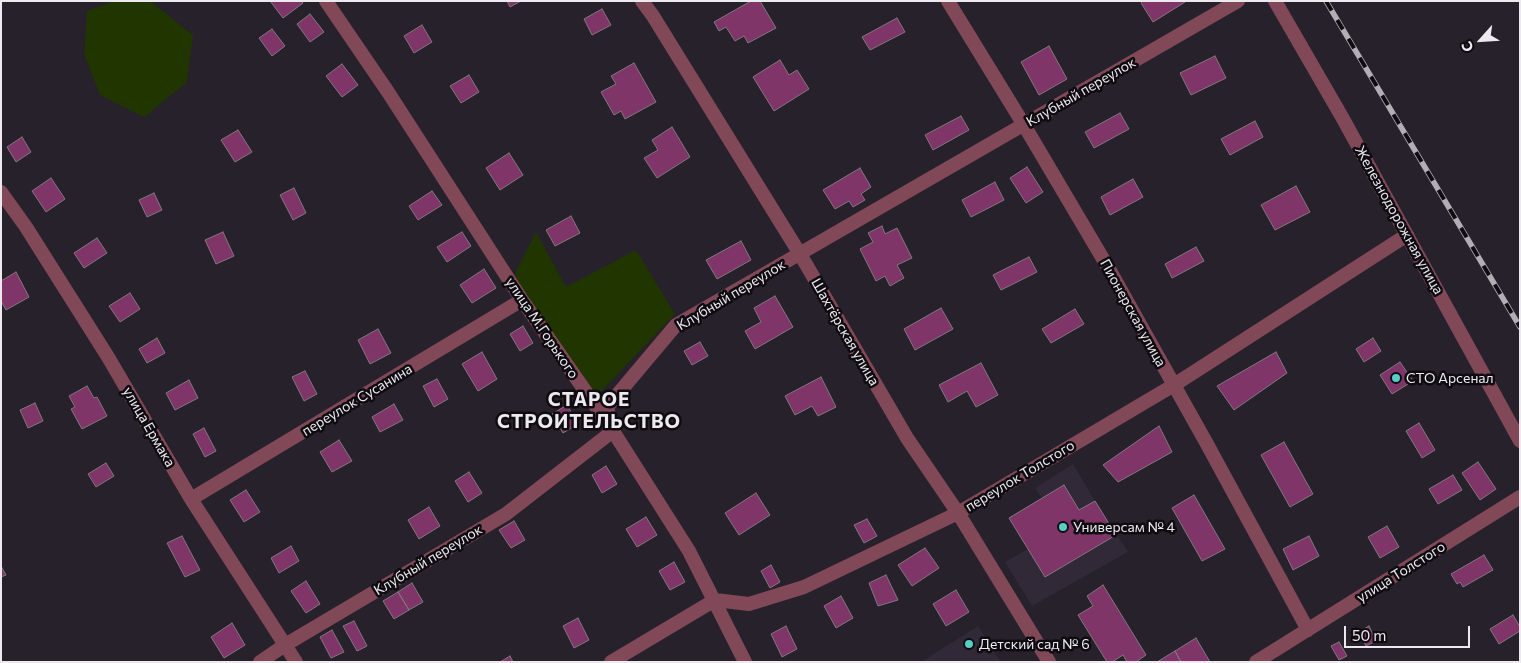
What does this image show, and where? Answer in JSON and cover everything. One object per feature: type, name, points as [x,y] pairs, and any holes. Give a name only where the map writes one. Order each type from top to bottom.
[{"type":"street","name":"улица М.Горького","points":[[326,1],[522,300],[613,431],[689,551],[745,662]]},
{"type":"street","name":"Шахтёрская улица","points":[[642,1],[800,254],[907,438],[958,513],[1049,662]]},
{"type":"street","name":"Пионерская улица","points":[[948,1],[1109,269],[1308,630]]},
{"type":"street","name":"Клубный переулок","points":[[260,662],[285,645],[506,514],[613,431],[607,407],[676,326],[1238,1]]},
{"type":"street","name":"Железнодорожная улица","points":[[1275,1],[1342,117],[1520,441]]},
{"type":"street","name":"улица Ермака","points":[[1,192],[26,227],[102,348],[191,499],[296,662]]},
{"type":"street","name":"переулок Толстого","points":[[715,600],[749,604],[804,587],[958,513],[1174,385],[1407,234]]},
{"type":"street","name":"переулок Сусанина","points":[[191,499],[522,300]]},
{"type":"street","name":"улица Толстого","points":[[1256,662],[1520,497]]},
{"type":"street","points":[[611,662],[715,600]]},
{"type":"shaded area","points":[[1073,464],[1128,552],[1032,606],[1005,562],[1028,549],[1009,518],[1042,498],[1035,488]]},
{"type":"shaded area","name":"Детский сад № 6","points":[[978,626],[1001,662],[921,662]]},
{"type":"green space","points":[[115,1],[150,1],[193,35],[187,82],[144,117],[100,95],[84,54],[87,11]]},
{"type":"green space","points":[[536,232],[566,287],[636,250],[675,314],[596,397],[523,295],[515,273]]},
{"type":"building","points":[[270,1],[301,1],[303,3],[283,18]]},
{"type":"building","points":[[507,1],[521,1],[510,7]]},
{"type":"building","points":[[751,1],[760,1],[776,28],[748,43],[744,36],[735,41],[726,27],[719,31],[714,22]]},
{"type":"building","points":[[1143,1],[1185,2],[1153,22],[1141,3]]},
{"type":"building","points":[[602,9],[611,25],[592,35],[584,19]]},
{"type":"building","points":[[310,14],[324,32],[310,42],[297,24]]},
{"type":"building","points":[[897,18],[905,32],[870,50],[862,37]]},
{"type":"building","points":[[422,25],[432,42],[414,53],[404,36]]},
{"type":"building","points":[[272,29],[285,46],[272,56],[259,38]]},
{"type":"building","points":[[1049,46],[1067,79],[1039,95],[1021,62]]},
{"type":"building","points":[[1215,56],[1226,78],[1191,95],[1180,73]]},
{"type":"building","points":[[780,60],[789,75],[797,70],[809,89],[774,111],[753,77]]},
{"type":"building","points":[[634,63],[656,102],[625,119],[621,111],[614,115],[601,92],[616,84],[611,76]]},
{"type":"building","points":[[342,64],[358,85],[342,97],[326,76]]},
{"type":"building","points":[[469,75],[479,92],[461,103],[450,86]]},
{"type":"building","points":[[1120,113],[1129,129],[1094,148],[1085,132]]},
{"type":"building","points":[[961,116],[969,130],[933,150],[925,135]]},
{"type":"building","points":[[1255,121],[1263,137],[1230,155],[1221,139]]},
{"type":"building","points":[[672,127],[690,157],[657,178],[644,158],[658,150],[652,140]]},
{"type":"building","points":[[238,130],[252,152],[235,162],[221,140]]},
{"type":"building","points":[[22,137],[31,152],[16,162],[7,147]]},
{"type":"building","points":[[509,153],[523,175],[500,190],[486,168]]},
{"type":"building","points":[[1027,167],[1043,192],[1026,203],[1010,178]]},
{"type":"building","points":[[860,168],[871,187],[861,194],[865,200],[853,207],[849,201],[835,209],[823,190]]},
{"type":"building","points":[[51,178],[65,199],[46,212],[32,191]]},
{"type":"building","points":[[1133,179],[1143,197],[1110,215],[1101,197]]},
{"type":"building","points":[[995,182],[1004,200],[971,217],[962,200]]},
{"type":"building","points":[[1296,186],[1310,212],[1275,230],[1261,205]]},
{"type":"building","points":[[294,188],[306,213],[293,220],[280,195]]},
{"type":"building","points":[[432,191],[442,205],[418,220],[409,206]]},
{"type":"building","points":[[154,193],[162,210],[147,217],[139,200]]},
{"type":"building","points":[[571,216],[580,233],[555,246],[546,230]]},
{"type":"building","points":[[882,226],[885,234],[897,228],[912,258],[897,265],[904,278],[890,286],[885,276],[876,281],[860,249],[873,242],[868,233]]},
{"type":"building","points":[[223,232],[234,256],[216,264],[205,240]]},
{"type":"building","points":[[462,232],[471,246],[447,262],[437,247]]},
{"type":"building","points":[[97,238],[107,253],[84,268],[74,253]]},
{"type":"building","points":[[741,241],[751,260],[717,279],[706,260]]},
{"type":"building","points":[[1196,247],[1204,261],[1172,278],[1165,264]]},
{"type":"building","points":[[1029,257],[1037,272],[1001,290],[993,275]]},
{"type":"building","points":[[484,269],[496,288],[472,303],[460,285]]},
{"type":"building","points":[[16,272],[29,297],[6,310],[1,301],[1,281]]},
{"type":"building","points":[[130,293],[140,309],[120,322],[109,306]]},
{"type":"building","points":[[775,296],[793,327],[755,349],[745,331],[761,322],[754,308]]},
{"type":"building","points":[[941,308],[953,329],[915,350],[904,329]]},
{"type":"building","points":[[1075,309],[1084,324],[1051,343],[1042,329]]},
{"type":"building","points":[[523,326],[533,343],[520,351],[510,334]]},
{"type":"building","points":[[378,329],[391,353],[370,364],[358,340]]},
{"type":"building","points":[[157,338],[165,353],[147,363],[139,349]]},
{"type":"building","points":[[1373,338],[1381,351],[1364,362],[1356,349]]},
{"type":"building","points":[[700,342],[708,356],[692,365],[684,351]]},
{"type":"building","points":[[482,352],[497,379],[478,391],[462,364]]},
{"type":"building","points":[[1276,352],[1287,373],[1234,410],[1217,386]]},
{"type":"building","name":"СТО Арсенал","points":[[1400,362],[1413,381],[1392,394],[1380,375]]},
{"type":"building","points":[[981,363],[998,395],[976,407],[967,391],[948,402],[939,385]]},
{"type":"building","points":[[305,371],[317,394],[304,401],[292,377]]},
{"type":"building","points":[[821,377],[836,407],[818,416],[812,406],[795,415],[785,396]]},
{"type":"building","points":[[437,379],[448,399],[434,407],[423,386]]},
{"type":"building","points":[[189,380],[198,398],[175,410],[166,393]]},
{"type":"building","points":[[87,386],[94,398],[97,397],[107,416],[82,429],[71,409],[75,407],[69,396]]},
{"type":"building","points":[[35,403],[43,421],[28,428],[20,410]]},
{"type":"building","points":[[394,404],[403,420],[380,432],[372,417]]},
{"type":"building","points":[[567,405],[578,424],[563,433],[552,414]]},
{"type":"building","points":[[1419,423],[1435,450],[1422,458],[1406,431]]},
{"type":"building","points":[[1159,426],[1172,452],[1118,482],[1103,465]]},
{"type":"building","points":[[204,428],[216,451],[205,457],[193,434]]},
{"type":"building","points":[[339,440],[352,461],[332,472],[320,452]]},
{"type":"building","points":[[1284,442],[1313,494],[1290,507],[1261,455]]},
{"type":"building","points":[[1478,462],[1496,489],[1480,500],[1462,473]]},
{"type":"building","points":[[106,463],[114,476],[96,487],[88,474]]},
{"type":"building","points":[[606,466],[617,484],[602,493],[592,475]]},
{"type":"building","points":[[469,472],[482,493],[468,502],[455,481]]},
{"type":"building","points":[[1453,475],[1462,490],[1438,504],[1429,489]]},
{"type":"building","name":"Универсам № 4","points":[[1064,485],[1079,510],[1095,501],[1116,535],[1045,577],[1009,518]]},
{"type":"building","points":[[246,490],[260,512],[244,522],[230,500]]},
{"type":"building","points":[[756,493],[770,515],[739,535],[725,513]]},
{"type":"building","points":[[1194,495],[1225,549],[1202,561],[1172,508]]},
{"type":"building","points":[[429,507],[440,526],[419,539],[408,520]]},
{"type":"building","points":[[646,517],[657,535],[637,547],[626,529]]},
{"type":"building","points":[[867,519],[877,536],[864,543],[854,525]]},
{"type":"building","points":[[514,521],[525,540],[511,548],[499,530]]},
{"type":"building","points":[[1387,526],[1399,547],[1380,558],[1368,537]]},
{"type":"building","points":[[182,536],[200,570],[185,577],[167,543]]},
{"type":"building","points":[[1309,536],[1319,556],[1293,570],[1283,549]]},
{"type":"building","points":[[291,546],[299,561],[279,573],[271,558]]},
{"type":"building","points":[[925,548],[939,568],[912,586],[898,565]]},
{"type":"building","points":[[1484,555],[1493,570],[1463,587],[1460,582],[1457,584],[1451,574]]},
{"type":"building","points":[[674,562],[685,582],[670,590],[659,571]]},
{"type":"building","points":[[771,565],[780,582],[770,588],[761,571]]},
{"type":"building","points":[[1,566],[6,575],[1,577]]},
{"type":"building","points":[[886,575],[898,600],[878,606],[869,583]]},
{"type":"building","points":[[306,581],[320,604],[306,613],[291,591]]},
{"type":"building","points":[[412,583],[423,602],[409,610],[398,592]]},
{"type":"building","points":[[1103,585],[1146,655],[1136,662],[1127,662],[1123,655],[1112,662],[1107,662],[1078,615],[1093,606],[1087,596]]},
{"type":"building","points":[[956,590],[969,612],[946,626],[933,604]]},
{"type":"building","points":[[398,592],[409,610],[394,619],[383,601]]},
{"type":"building","points":[[841,596],[853,618],[836,628],[824,606]]},
{"type":"building","points":[[1513,615],[1520,627],[1520,631],[1499,644],[1490,629]]},
{"type":"building","points":[[578,618],[589,640],[574,648],[563,626]]},
{"type":"building","points":[[354,621],[367,646],[357,651],[343,626]]},
{"type":"building","points":[[232,623],[245,645],[224,658],[211,637]]},
{"type":"building","points":[[786,626],[797,649],[782,657],[771,634]]},
{"type":"building","points":[[1369,626],[1376,641],[1366,646],[1359,632]]},
{"type":"building","points":[[332,630],[344,652],[331,658],[320,637]]},
{"type":"building","points":[[1196,638],[1210,662],[1181,662],[1175,651]]},
{"type":"building","points":[[1339,642],[1347,656],[1339,660],[1331,646]]},
{"type":"building","points":[[1175,651],[1181,662],[1157,662]]},
{"type":"building","points":[[510,656],[513,662],[500,662]]},
{"type":"railway","points":[[1326,1],[1520,327]]},
{"type":"place","name":"СТО Арсенал","points":[[1396,378]]},
{"type":"place","name":"Универсам № 4","points":[[1063,527]]},
{"type":"place","name":"Детский сад № 6","points":[[969,644]]},
{"type":"district","name":"СТАРОЕ СТРОИТЕЛЬСТВО","points":[[589,411]]}]
